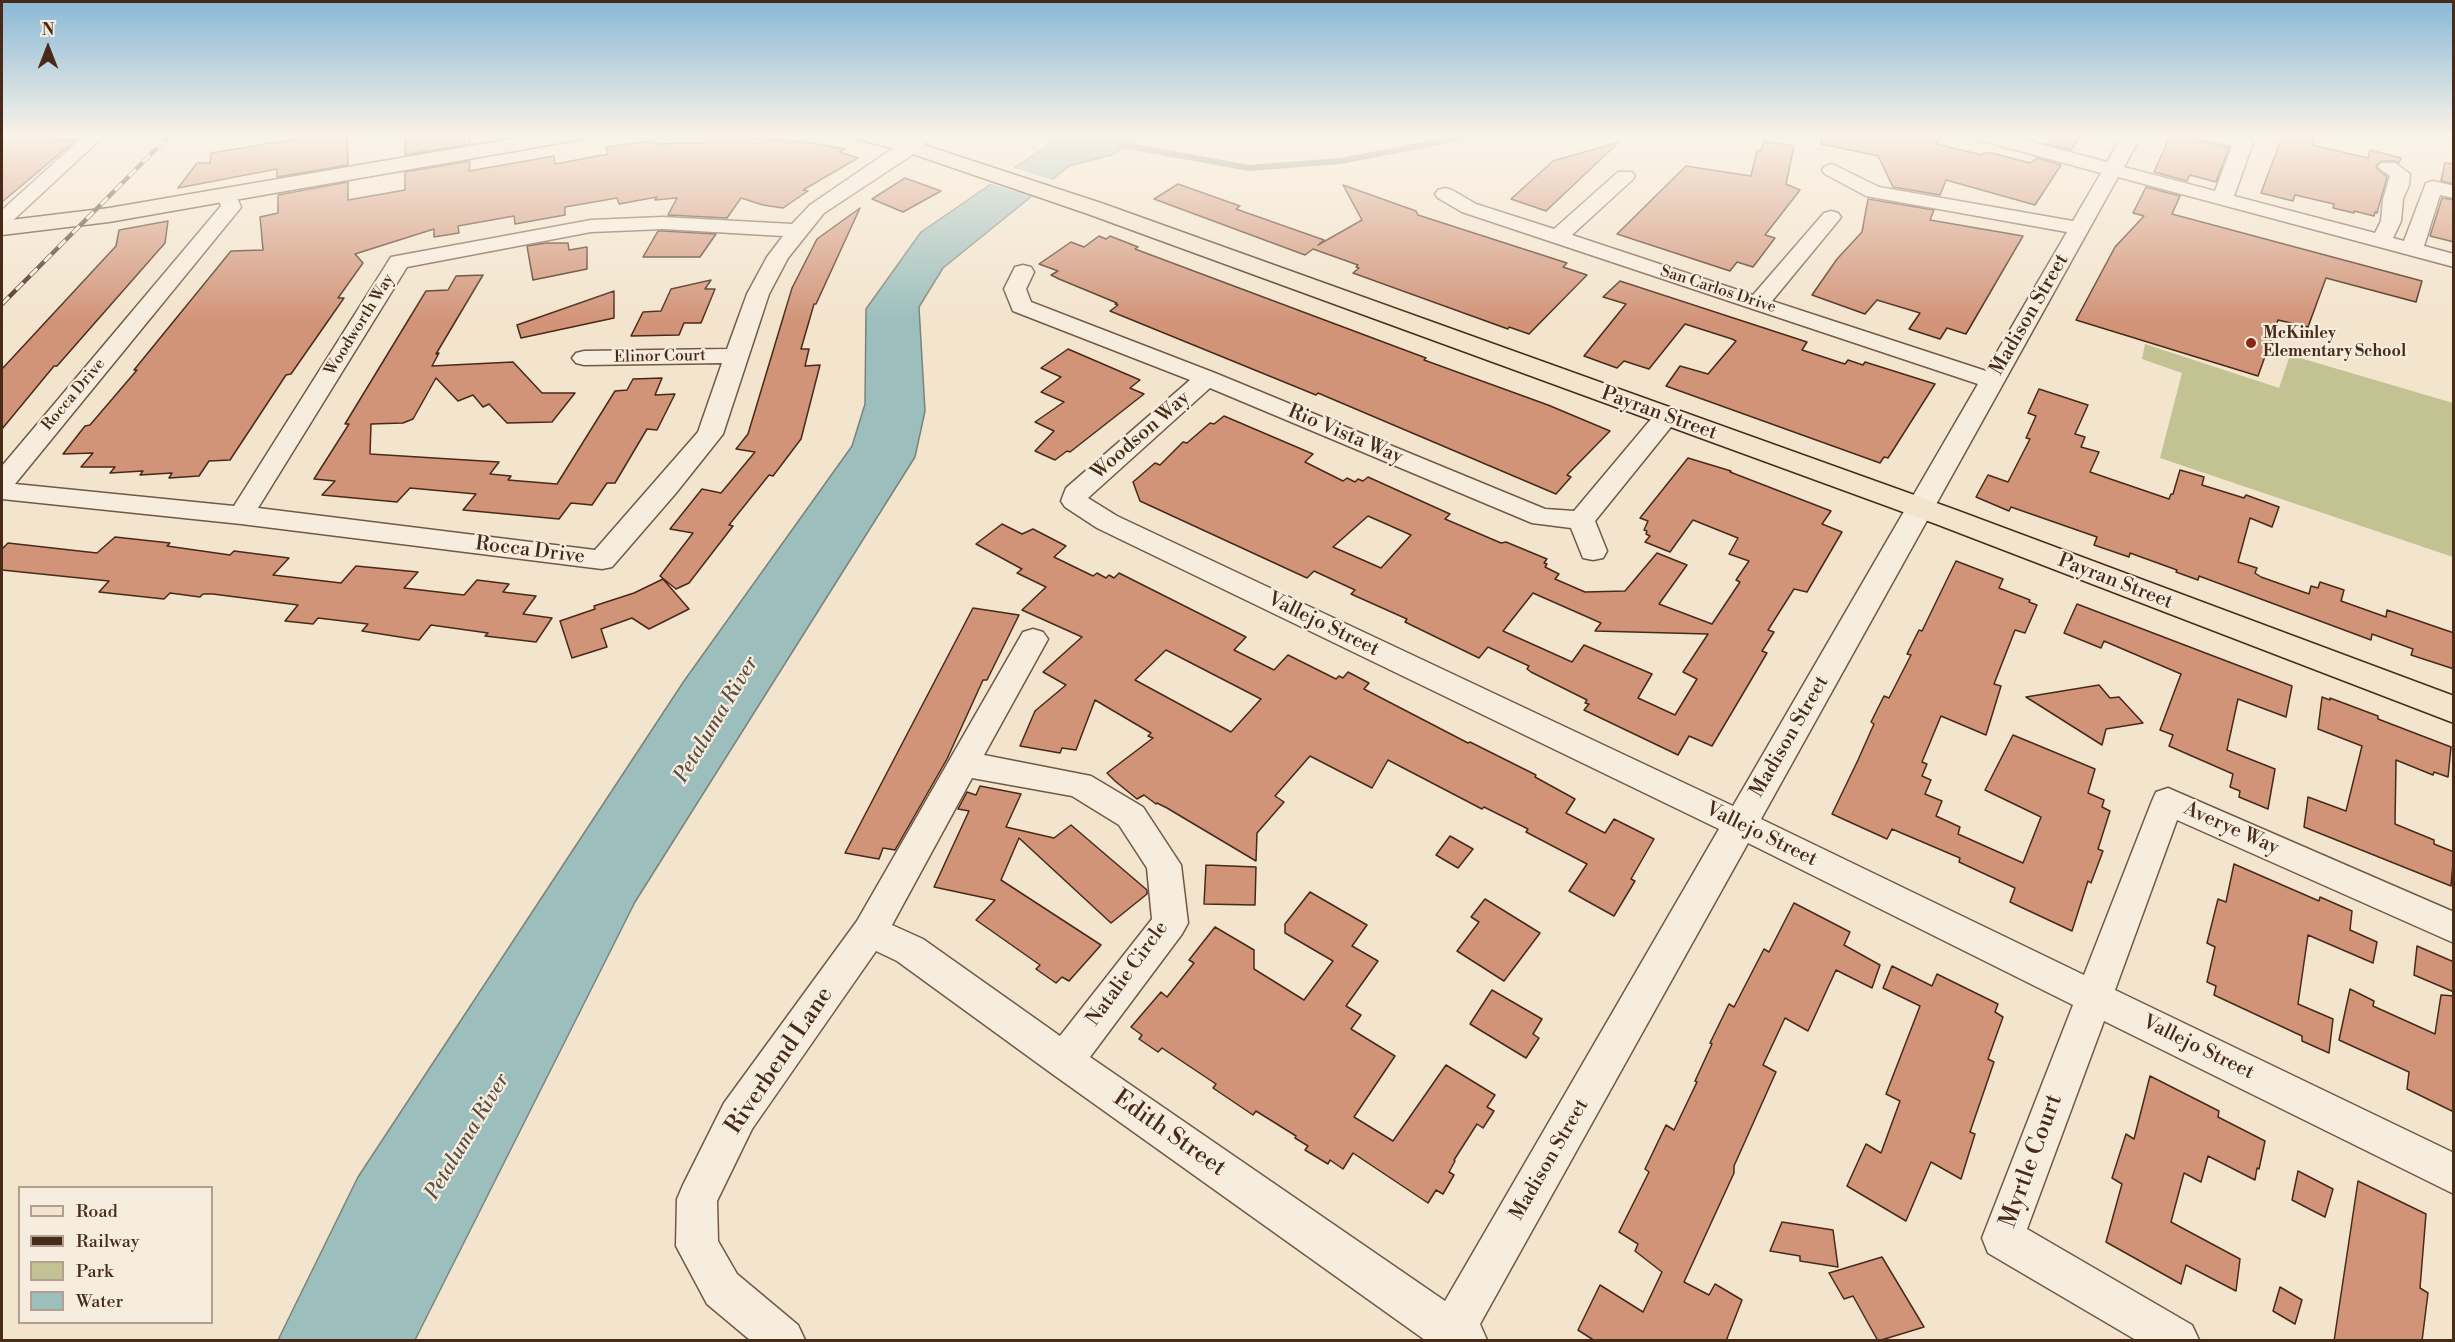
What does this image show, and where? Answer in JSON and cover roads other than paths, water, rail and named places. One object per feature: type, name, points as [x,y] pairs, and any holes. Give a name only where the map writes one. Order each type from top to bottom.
[{"type":"main road","points":[[8,225],[81,219],[217,197]]},
{"type":"main road","name":"Payran Street","points":[[1060,197],[1920,508],[2454,710]]},
{"type":"street","points":[[8,225],[36,197]]},
{"type":"street","name":"Rocca Drive","points":[[2,482],[231,207],[228,197]]},
{"type":"street","name":"Rocca Drive","points":[[2,491],[241,515],[602,560],[667,487],[710,434],[758,294],[777,257],[817,209],[836,197]]},
{"type":"street","name":"San Carlos Drive","points":[[1450,197],[1469,208],[1993,381]]},
{"type":"street","points":[[1557,237],[1602,197]]},
{"type":"street","points":[[1900,197],[2080,228]]},
{"type":"street","name":"Madison Street","points":[[1455,1338],[1740,824],[2098,197]]},
{"type":"street","points":[[2192,197],[2223,217],[2430,272],[2454,271]]},
{"type":"street","points":[[2208,197],[2454,261]]},
{"type":"street","points":[[2381,242],[2391,221],[2395,197]]},
{"type":"street","points":[[2412,250],[2430,197]]},
{"type":"street","points":[[1758,303],[1831,217]]},
{"type":"street","name":"Woodworth Way","points":[[241,515],[399,262],[591,226],[663,223],[798,231]]},
{"type":"street","name":"Rio Vista Way","points":[[1023,272],[1015,289],[1021,306],[1207,378],[1541,517],[1581,520]]},
{"type":"street","name":"Elinor Court","points":[[584,358],[737,356]]},
{"type":"street","name":"Woodson Way","points":[[1075,494],[1207,378]]},
{"type":"street","points":[[1593,551],[1581,520],[1666,417]]},
{"type":"street","name":"Vallejo Street","points":[[1075,494],[1074,501],[1107,522],[1740,824],[2454,1174]]},
{"type":"street","points":[[870,932],[1033,639]]},
{"type":"street","name":"Natalie Circle","points":[[964,764],[1080,785],[1131,816],[1164,865],[1170,923],[1064,1061]]},
{"type":"street","name":"Averye Way","points":[[2092,996],[2168,801],[2454,928]]},
{"type":"street","name":"Edith Street","points":[[870,932],[910,950],[1455,1338]]},
{"type":"street","name":"Riverbend Lane","points":[[783,1341],[722,1289],[697,1246],[697,1198],[738,1116],[870,932]]},
{"type":"street","name":"Myrtle Court","points":[[2092,996],[2003,1238],[2177,1341]]},
{"type":"water","name":"Petaluma River","points":[[973,197],[1031,197],[943,268],[919,307],[925,411],[915,457],[635,902],[415,1340],[278,1340],[358,1177],[684,681],[852,446],[865,404],[866,309],[921,232]]},
{"type":"railway","points":[[2,304],[109,197]]},
{"type":"place","name":"McKinley Elementary School","points":[[2251,343]]}]
